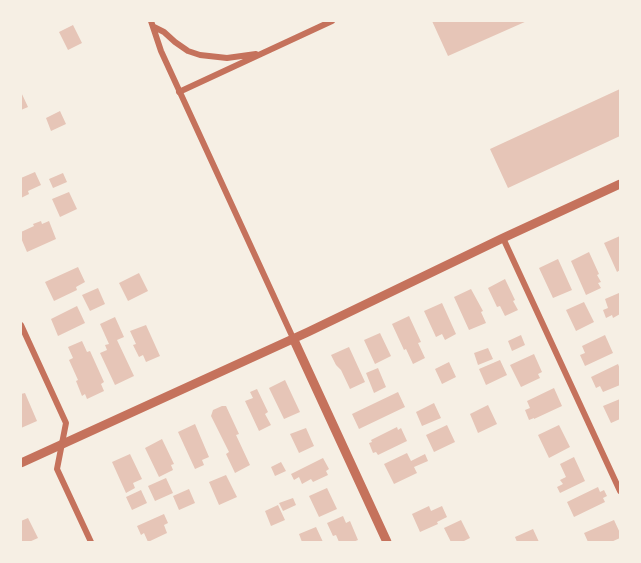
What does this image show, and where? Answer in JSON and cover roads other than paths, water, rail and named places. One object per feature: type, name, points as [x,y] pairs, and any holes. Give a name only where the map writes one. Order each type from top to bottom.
[{"type":"street","points":[[179,92],[332,21]]},
{"type":"street","points":[[153,24],[188,51],[200,55],[227,58],[262,54]]},
{"type":"street","points":[[153,24],[161,51],[179,92],[387,542]]},
{"type":"street","points":[[21,463],[620,184]]},
{"type":"street","points":[[503,238],[620,490]]},
{"type":"street","points":[[21,325],[66,423],[57,469],[91,542]]}]
